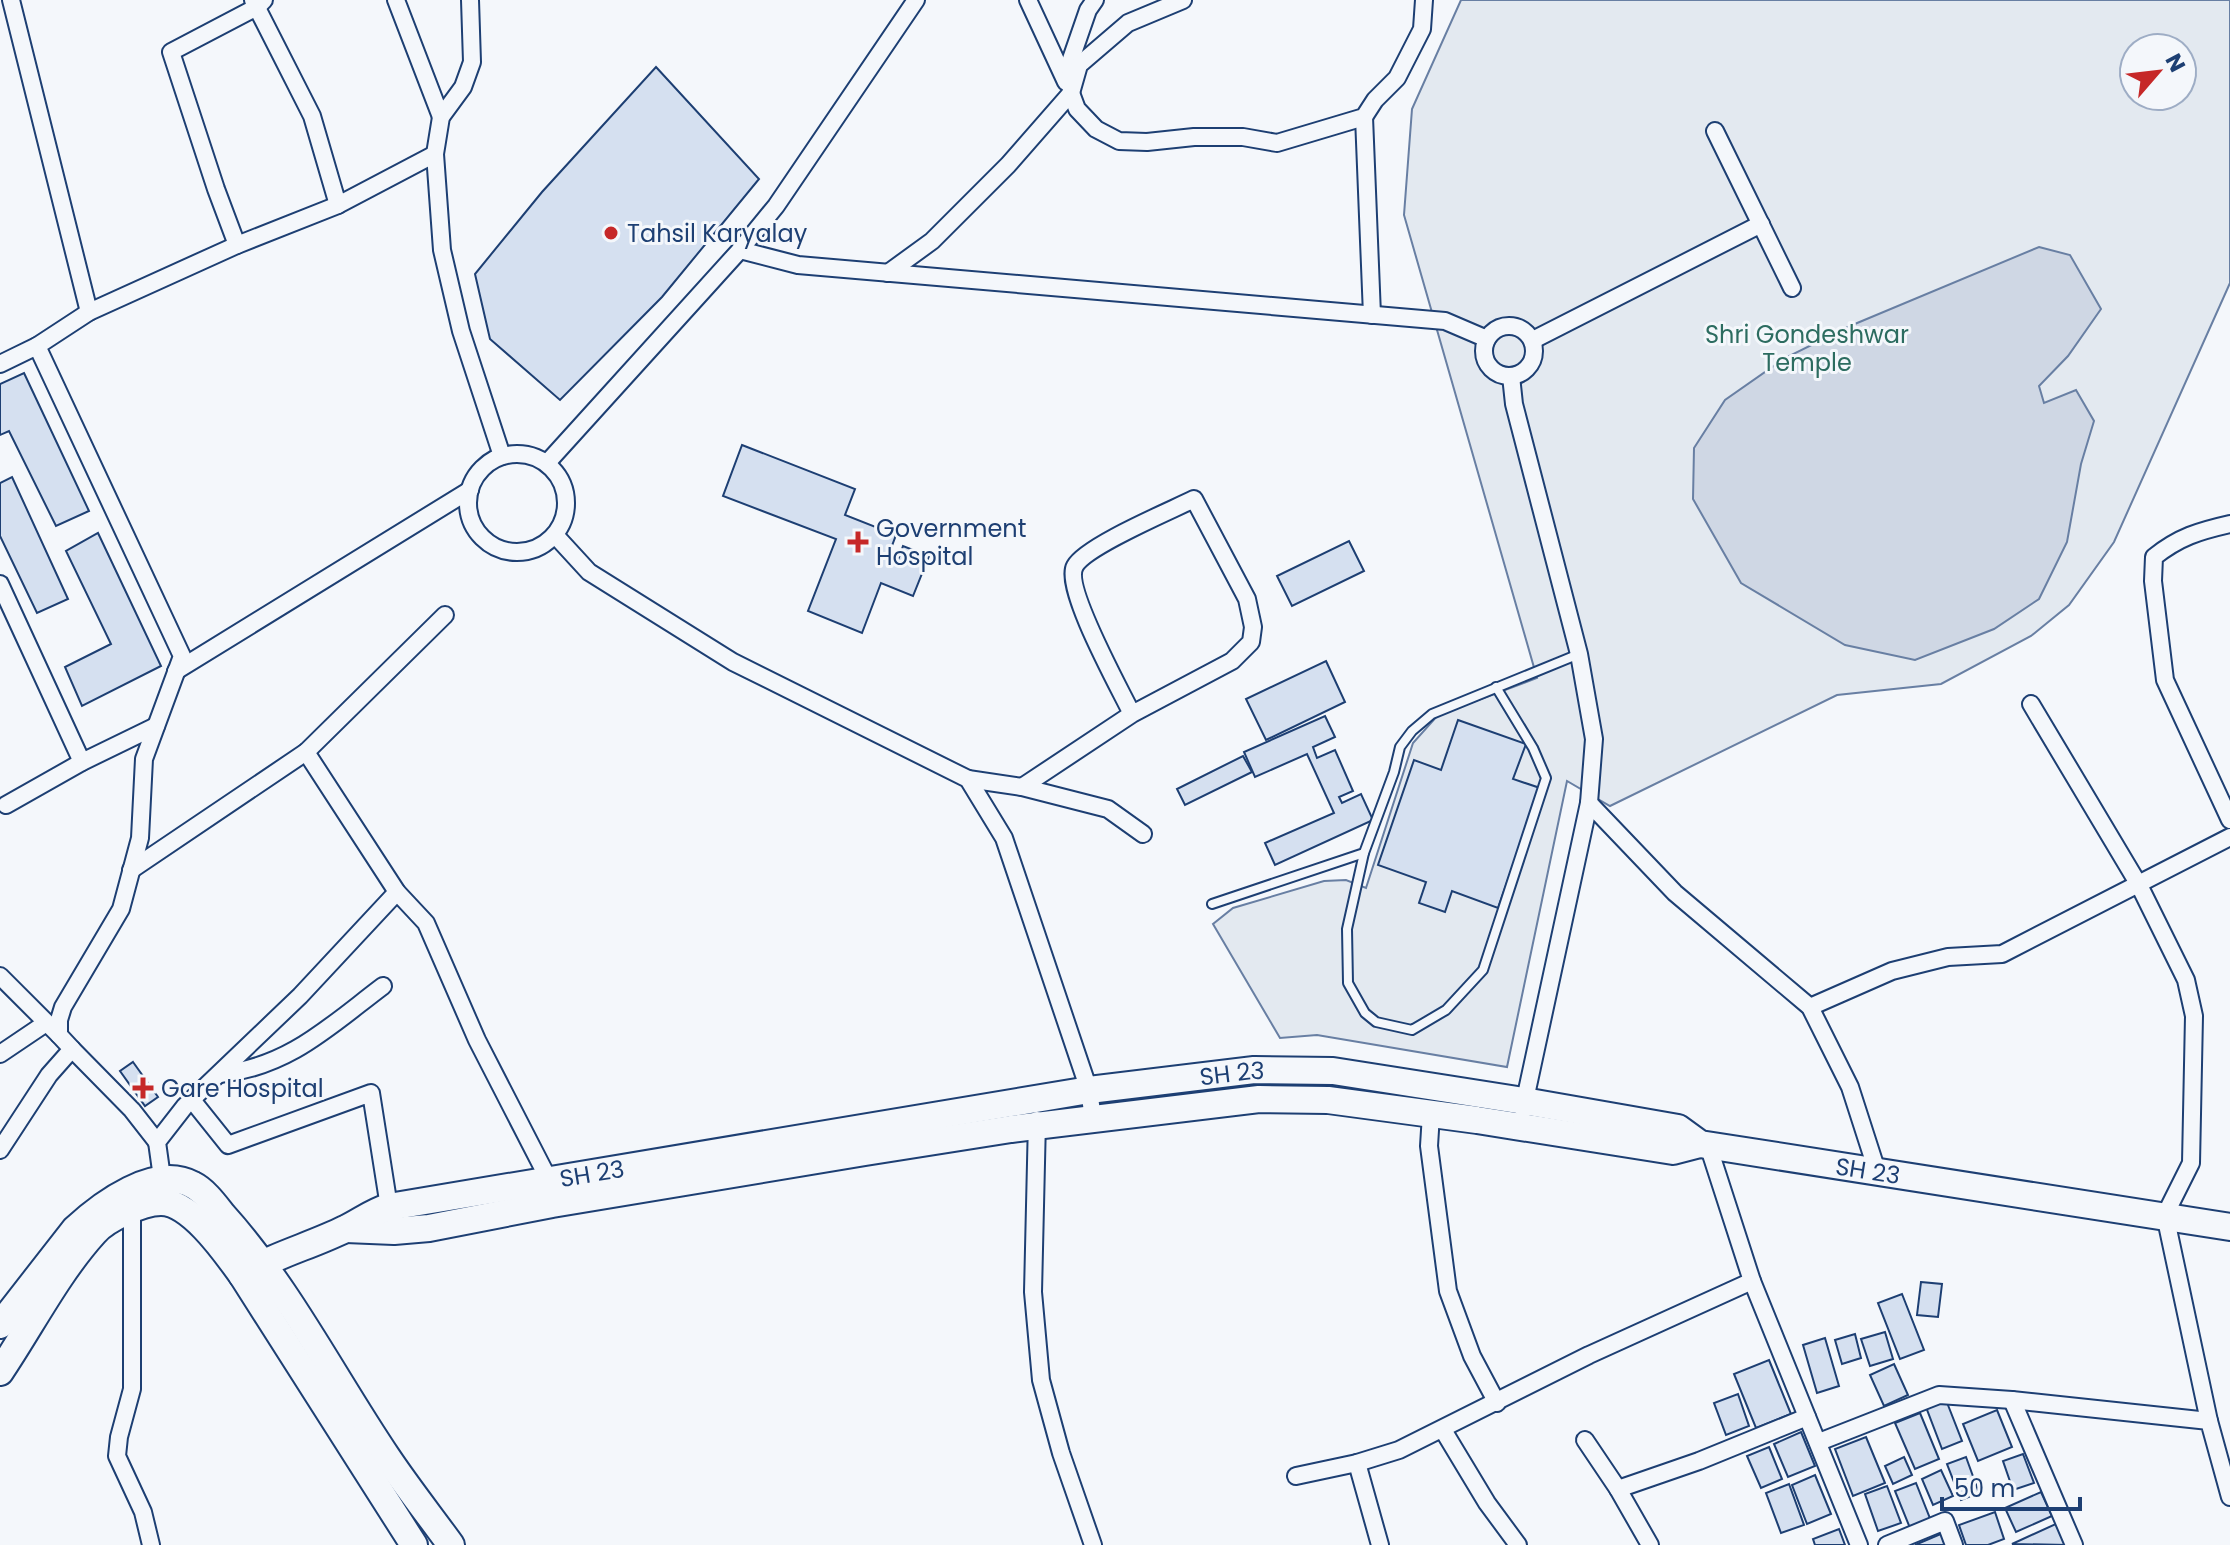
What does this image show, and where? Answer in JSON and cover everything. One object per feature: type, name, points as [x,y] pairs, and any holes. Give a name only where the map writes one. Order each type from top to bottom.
[{"type":"main road","name":"SH 23","points":[[821,1147],[1035,1099],[1089,1090],[1254,1070],[1333,1071],[1524,1101],[1625,1131],[1673,1151],[1704,1145],[2230,1227]]},
{"type":"main road","points":[[1381,1107],[1386,1079]]},
{"type":"main road","points":[[346,1229],[394,1231],[473,1206],[821,1147],[1037,1126],[1259,1099],[1328,1100],[1520,1127],[1625,1131]]},
{"type":"main road","points":[[0,1325],[75,1229],[90,1216],[131,1200],[165,1192],[175,1180],[193,1185],[232,1224],[252,1269],[414,1545]]},
{"type":"main road","points":[[0,1372],[50,1292],[95,1232],[131,1200]]},
{"type":"main road","points":[[252,1269],[389,1207],[473,1206]]},
{"type":"main road","points":[[252,1269],[451,1545]]},
{"type":"street","points":[[11,0],[89,312]]},
{"type":"street","points":[[396,0],[441,117]]},
{"type":"street","points":[[470,0],[472,62],[463,87],[441,117],[435,154],[442,250],[461,331],[502,456]]},
{"type":"street","points":[[547,463],[776,206],[916,0]]},
{"type":"street","points":[[1028,0],[1077,109],[1096,129],[1119,141],[1243,137],[1277,143],[1364,117]]},
{"type":"street","points":[[1071,93],[1070,62],[1088,10],[1095,0]]},
{"type":"street","points":[[888,273],[932,241],[1008,165],[1071,93],[1079,65],[1128,23],[1183,0]]},
{"type":"street","points":[[1372,315],[1364,117],[1375,100],[1397,78],[1422,29],[1424,0]]},
{"type":"street","points":[[237,245],[171,52],[258,2],[312,116],[338,205]]},
{"type":"street","points":[[1715,131],[1792,288]]},
{"type":"street","points":[[0,364],[37,346],[89,312],[237,245],[338,205],[435,154]]},
{"type":"street","points":[[1533,340],[1761,224]]},
{"type":"street","points":[[740,250],[798,265],[1445,321],[1487,339]]},
{"type":"street","points":[[1507,325],[1522,328],[1533,340],[1535,349],[1530,366],[1524,372],[1511,376],[1498,374],[1491,369],[1484,354],[1487,339],[1492,332],[1507,325]]},
{"type":"street","points":[[0,1054],[53,1029],[121,909],[140,838],[144,759],[182,656],[37,346]]},
{"type":"street","points":[[1511,376],[1514,404],[1579,654],[1594,739],[1589,803],[1520,1127]]},
{"type":"street","points":[[502,456],[533,456],[547,463],[564,488],[566,505],[563,521],[555,535],[542,545],[526,551],[510,551],[495,546],[482,536],[472,522],[470,490],[477,475],[488,463],[502,456]]},
{"type":"street","points":[[176,671],[470,490]]},
{"type":"street","points":[[1022,787],[1132,714],[1232,661],[1251,642],[1253,627],[1247,599],[1194,499],[1094,549],[1075,564],[1071,577],[1078,603],[1132,714]]},
{"type":"street","points":[[2230,524],[2186,536],[2154,557],[2153,581],[2165,680],[2230,820]]},
{"type":"street","points":[[555,535],[589,572],[733,662],[968,779],[1022,787],[1108,809],[1143,834]]},
{"type":"street","points":[[0,584],[82,762]]},
{"type":"street","points":[[131,870],[306,752],[445,615]]},
{"type":"street","points":[[2031,704],[2139,885],[2186,980],[2194,1016],[2191,1163],[2165,1215],[2209,1421],[2230,1497]]},
{"type":"street","points":[[6,805],[82,762],[156,726]]},
{"type":"street","points":[[306,752],[397,892],[426,923],[477,1040],[550,1192]]},
{"type":"street","points":[[968,779],[1004,838],[1089,1090],[1093,1119]]},
{"type":"street","points":[[1589,803],[1675,893],[1810,1007],[1850,1087],[1877,1171]]},
{"type":"street","points":[[1810,1007],[1892,971],[1948,957],[2002,954],[2230,837]]},
{"type":"street","points":[[157,1142],[192,1100],[300,996],[397,892]]},
{"type":"street","points":[[0,976],[132,1110],[157,1142],[165,1192]]},
{"type":"street","points":[[220,1074],[248,1071],[294,1053],[383,986]]},
{"type":"street","points":[[0,1150],[49,1075],[72,1049]]},
{"type":"street","points":[[192,1100],[228,1145],[371,1093],[389,1207]]},
{"type":"street","points":[[1035,1099],[1033,1292],[1041,1380],[1061,1453],[1093,1545]]},
{"type":"street","points":[[1431,1114],[1429,1146],[1448,1291],[1472,1356],[1497,1403]]},
{"type":"street","points":[[1704,1145],[1752,1281],[1859,1545]]},
{"type":"street","points":[[131,1200],[132,1389],[117,1456],[143,1512],[151,1545]]},
{"type":"street","points":[[1296,1476],[1399,1450],[1589,1355],[1752,1281]]},
{"type":"street","points":[[1819,1442],[1939,1395],[2209,1421]]},
{"type":"street","points":[[2012,1400],[2074,1545]]},
{"type":"street","points":[[1618,1489],[1699,1461],[1807,1417]]},
{"type":"street","points":[[1443,1430],[1487,1503],[1518,1545]]},
{"type":"street","points":[[1585,1440],[1650,1545]]},
{"type":"street","points":[[1357,1463],[1380,1545]]},
{"type":"street","points":[[1887,1545],[1945,1521],[1954,1545]]},
{"type":"lane","points":[[1496,687],[1533,748],[1546,778],[1483,970],[1446,1010],[1412,1030],[1376,1022],[1365,1013],[1348,983],[1347,929],[1364,853],[1400,747],[1412,731],[1432,714],[1496,687],[1579,654]]},
{"type":"lane","points":[[1212,904],[1364,853]]},
{"type":"green space","name":"Shri Gondeshwar Temple","points":[[1461,0],[2230,0],[2230,283],[2114,542],[2069,605],[2031,636],[1941,684],[1837,695],[1610,806],[1567,781],[1507,1067],[1317,1035],[1280,1038],[1213,924],[1233,908],[1324,881],[1346,880],[1366,888],[1413,743],[1438,715],[1537,678],[1404,215],[1412,109]]},
{"type":"shaded area","points":[[2039,247],[2070,255],[2101,309],[2068,356],[2039,386],[2044,403],[2076,390],[2094,421],[2081,464],[2067,542],[2039,599],[1994,629],[1915,660],[1845,645],[1741,583],[1693,499],[1694,448],[1725,400],[1785,358],[1850,326]]},
{"type":"building","name":"Tahsil Karyalay","points":[[656,67],[759,179],[662,297],[560,400],[490,339],[475,274],[542,192]]},
{"type":"building","points":[[24,373],[89,511],[56,526],[9,431],[0,435],[0,384]]},
{"type":"building","points":[[742,445],[855,489],[845,515],[896,535],[887,559],[897,563],[903,546],[929,556],[913,596],[881,583],[862,633],[808,611],[836,539],[723,496]]},
{"type":"building","points":[[12,477],[68,599],[37,613],[0,536],[0,483]]},
{"type":"building","points":[[98,533],[161,666],[82,706],[65,667],[111,644],[66,551]]},
{"type":"building","points":[[1349,541],[1364,571],[1292,606],[1277,576]]},
{"type":"building","points":[[1326,661],[1345,702],[1266,740],[1246,699]]},
{"type":"building","points":[[1325,716],[1335,737],[1313,747],[1317,758],[1335,750],[1353,791],[1339,797],[1342,803],[1361,794],[1373,820],[1275,865],[1265,843],[1334,813],[1307,754],[1255,777],[1244,752]]},
{"type":"building","points":[[1458,720],[1526,744],[1513,779],[1540,788],[1498,908],[1452,891],[1445,912],[1419,903],[1426,882],[1378,865],[1414,760],[1441,770]]},
{"type":"building","points":[[1243,756],[1252,772],[1185,805],[1177,789]]},
{"type":"building","points":[[133,1062],[158,1097],[145,1106],[120,1071]]},
{"type":"building","points":[[1921,1282],[1942,1284],[1938,1317],[1917,1315]]},
{"type":"building","points":[[1902,1294],[1924,1350],[1900,1359],[1878,1303]]},
{"type":"building","points":[[1885,1332],[1893,1359],[1870,1366],[1861,1339]]},
{"type":"building","points":[[1855,1334],[1861,1358],[1842,1364],[1835,1340]]},
{"type":"building","points":[[1825,1338],[1839,1386],[1817,1393],[1803,1345]]},
{"type":"building","points":[[1769,1360],[1791,1414],[1756,1428],[1734,1374]]},
{"type":"building","points":[[1894,1364],[1908,1395],[1884,1406],[1870,1375]]},
{"type":"building","points":[[1738,1394],[1749,1426],[1726,1435],[1714,1403]]},
{"type":"building","points":[[1946,1400],[1962,1441],[1942,1449],[1926,1407]]},
{"type":"building","points":[[1997,1410],[2012,1447],[1978,1461],[1963,1424]]},
{"type":"building","points":[[1920,1413],[1939,1459],[1915,1469],[1895,1423]]},
{"type":"building","points":[[1801,1432],[1815,1466],[1788,1477],[1774,1444]]},
{"type":"building","points":[[1866,1437],[1885,1483],[1853,1496],[1835,1449]]},
{"type":"building","points":[[1769,1447],[1782,1479],[1761,1488],[1747,1456]]},
{"type":"building","points":[[2023,1454],[2034,1483],[2013,1490],[2003,1461]]},
{"type":"building","points":[[1904,1457],[1912,1475],[1893,1484],[1885,1466]]},
{"type":"building","points":[[1966,1457],[1979,1493],[1961,1500],[1947,1464]]},
{"type":"building","points":[[1941,1470],[1953,1496],[1933,1505],[1922,1479]]},
{"type":"building","points":[[1815,1475],[1831,1514],[1807,1524],[1792,1485]]},
{"type":"building","points":[[1916,1483],[1931,1521],[1910,1528],[1895,1491]]},
{"type":"building","points":[[1789,1484],[1804,1525],[1781,1533],[1766,1493]]},
{"type":"building","points":[[1887,1486],[1901,1523],[1878,1531],[1865,1494]]},
{"type":"building","points":[[2041,1492],[2052,1516],[2016,1532],[2005,1508]]},
{"type":"building","points":[[1995,1512],[2004,1539],[1988,1545],[1966,1545],[1959,1525]]},
{"type":"building","points":[[2058,1523],[2068,1545],[2012,1544]]},
{"type":"building","points":[[1839,1529],[1845,1545],[1815,1545],[1813,1539]]},
{"type":"building","points":[[1943,1533],[1947,1545],[1915,1545]]},
{"type":"place","name":"Tahsil Karyalay","points":[[611,233]]},
{"type":"place","name":"Government Hospital","points":[[858,542]]},
{"type":"place","name":"Gare Hospital","points":[[143,1088]]}]
